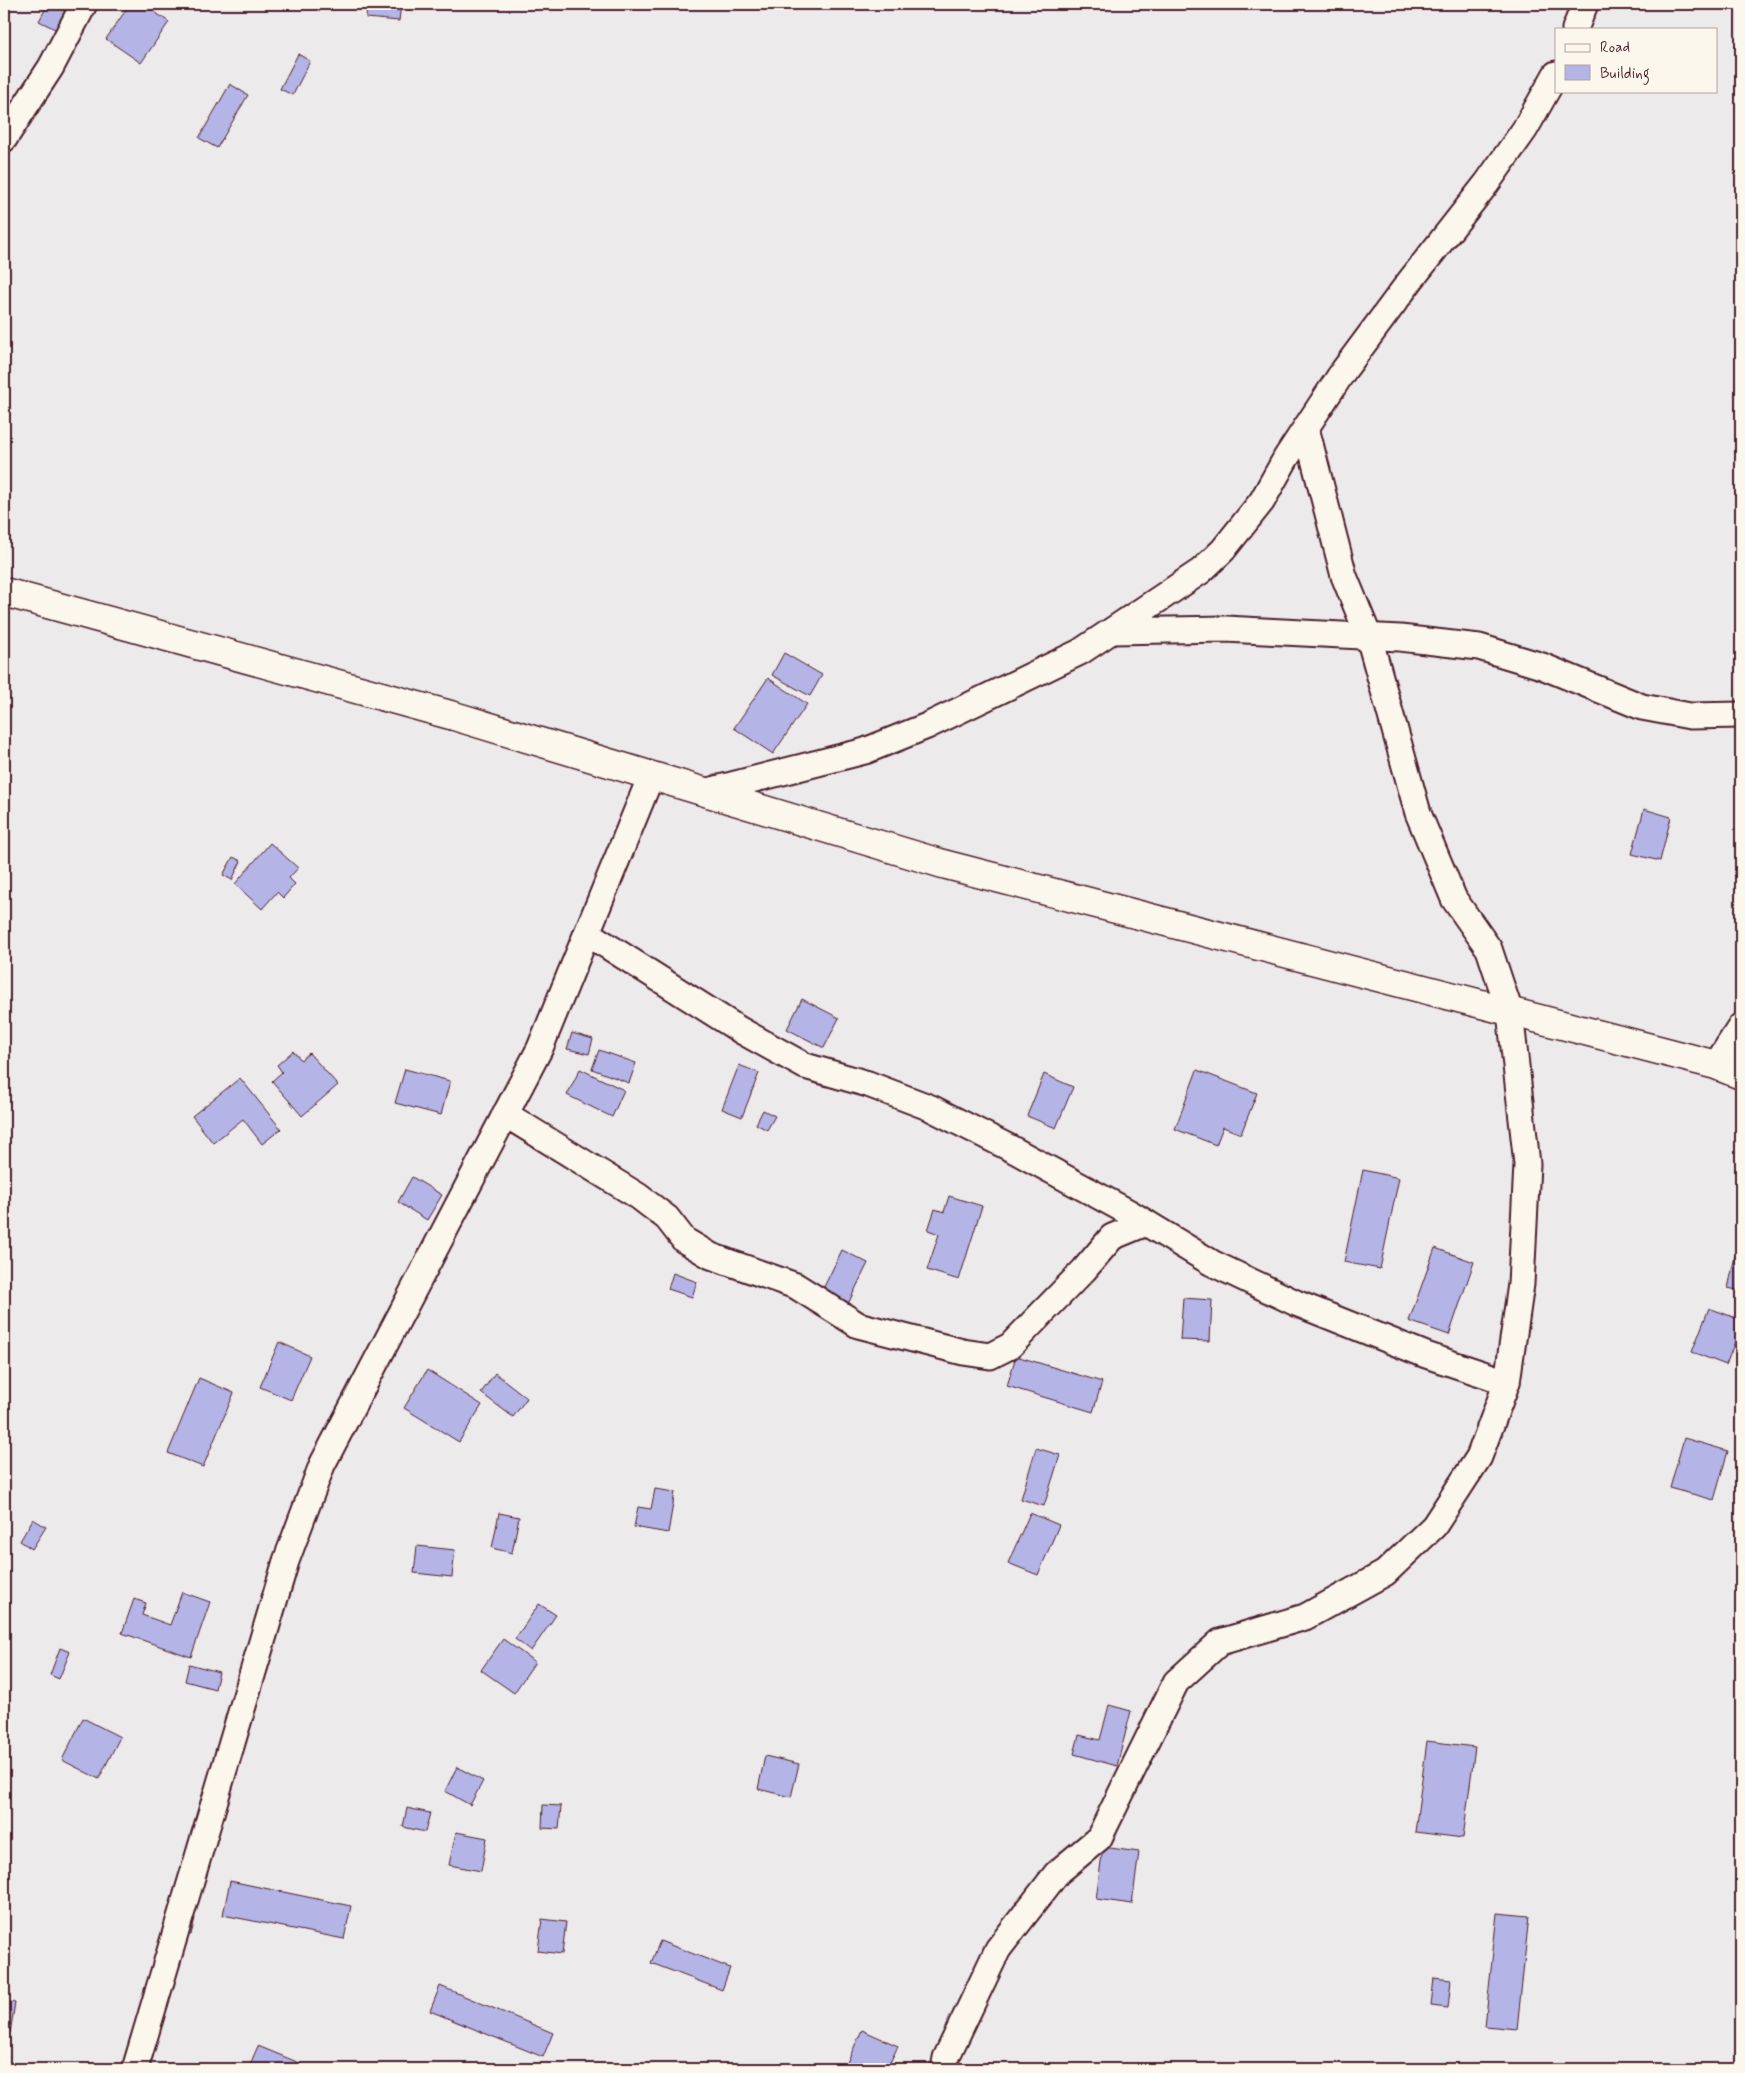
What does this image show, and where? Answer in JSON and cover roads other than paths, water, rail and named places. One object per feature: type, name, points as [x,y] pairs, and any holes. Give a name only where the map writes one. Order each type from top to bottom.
[{"type":"main road","points":[[4,592],[454,716],[943,864],[1716,1065],[1741,1075]]},
{"type":"street","points":[[4,138],[51,67],[84,4]]},
{"type":"street","points":[[1575,28],[1585,4]]},
{"type":"street","points":[[704,792],[865,750],[927,726],[1080,652],[1201,571],[1223,550],[1262,501],[1286,458],[1344,370],[1486,184],[1525,128],[1555,76]]},
{"type":"street","points":[[944,2069],[946,2058],[998,1949],[1058,1873],[1099,1838],[1176,1682],[1220,1642],[1305,1617],[1385,1573],[1434,1526],[1479,1457],[1507,1382],[1521,1284],[1527,1164],[1510,1012],[1489,949],[1454,898],[1418,814],[1369,637],[1344,576],[1306,428]]},
{"type":"street","points":[[1112,631],[1226,629],[1400,638],[1480,647],[1542,666],[1642,707],[1690,716],[1741,715]]},
{"type":"street","points":[[135,2069],[286,1561],[322,1465],[540,1048],[651,776]]},
{"type":"street","points":[[587,934],[740,1030],[805,1066],[868,1084],[932,1108],[1012,1149],[1146,1223],[1212,1263],[1296,1303],[1426,1355],[1507,1382]]},
{"type":"street","points":[[1716,1065],[1741,1026]]},
{"type":"street","points":[[505,1114],[638,1196],[667,1218],[684,1240],[711,1256],[796,1286],[858,1325],[963,1352],[990,1356],[1010,1346],[1084,1270],[1112,1237],[1146,1223]]}]
